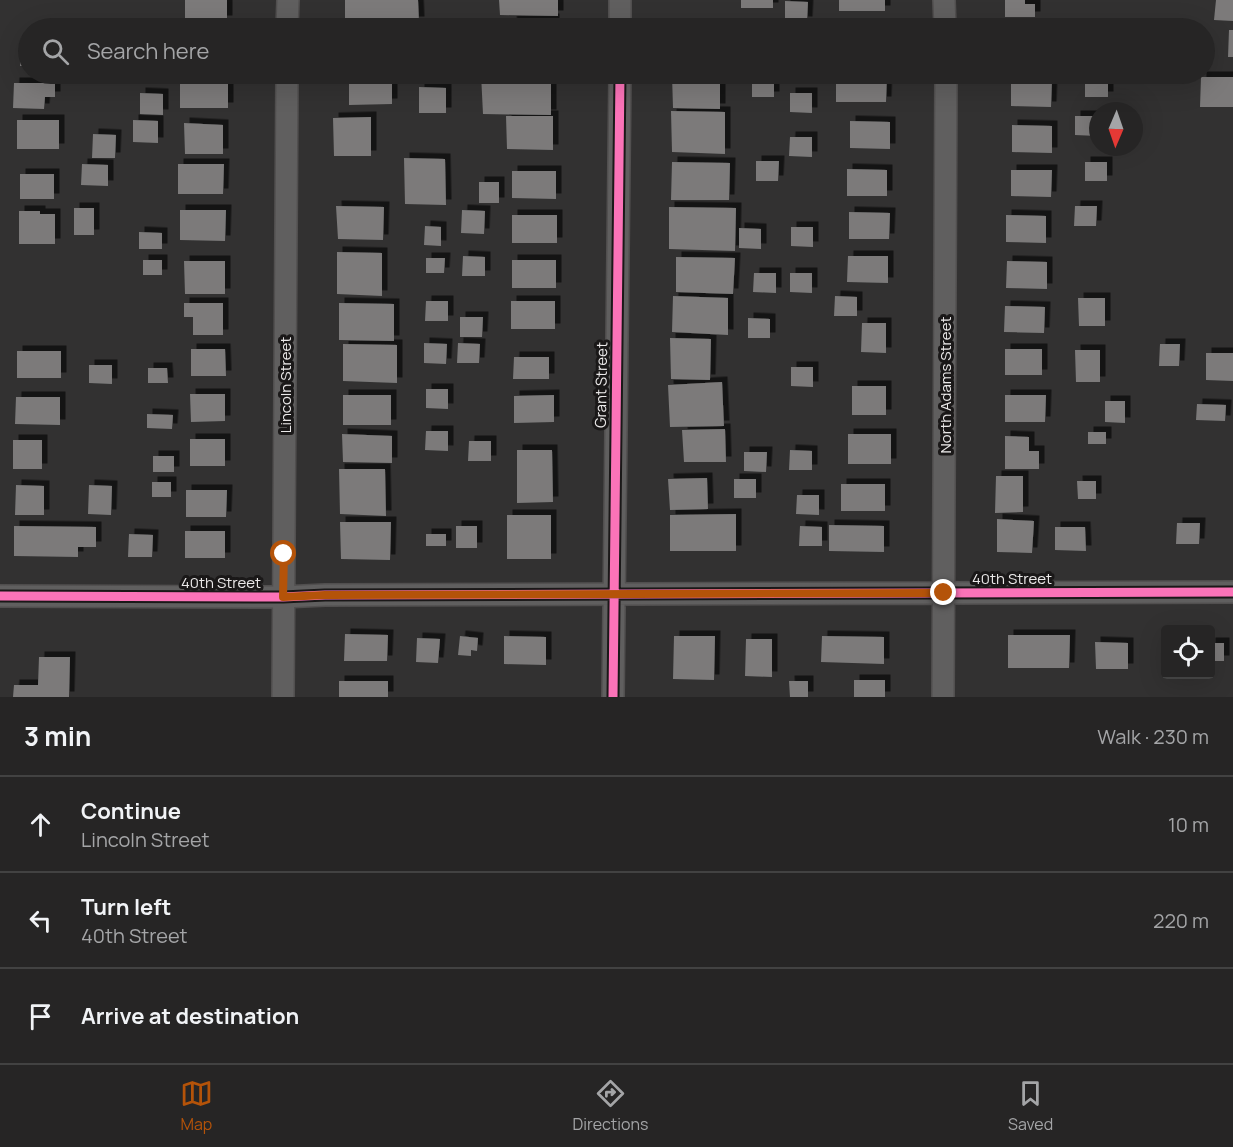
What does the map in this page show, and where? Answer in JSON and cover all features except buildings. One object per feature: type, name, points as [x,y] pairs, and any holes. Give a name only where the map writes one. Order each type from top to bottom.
[{"type":"street","points":[[287,18],[288,0]]},
{"type":"street","points":[[620,0],[620,18]]},
{"type":"street","points":[[944,0],[945,18]]},
{"type":"street","name":"Lincoln Street","points":[[283,697],[287,84]]},
{"type":"street","name":"Grant Street","points":[[613,697],[620,84]]},
{"type":"street","name":"North Adams Street","points":[[943,697],[946,84]]},
{"type":"street","name":"40th Street","points":[[0,596],[283,597],[1233,592]]},
{"type":"cycle path","points":[[613,697],[620,84]]},
{"type":"cycle path","points":[[0,596],[283,597],[1233,592]]},
{"type":"route","points":[[284,554],[283,597],[944,593]]}]
